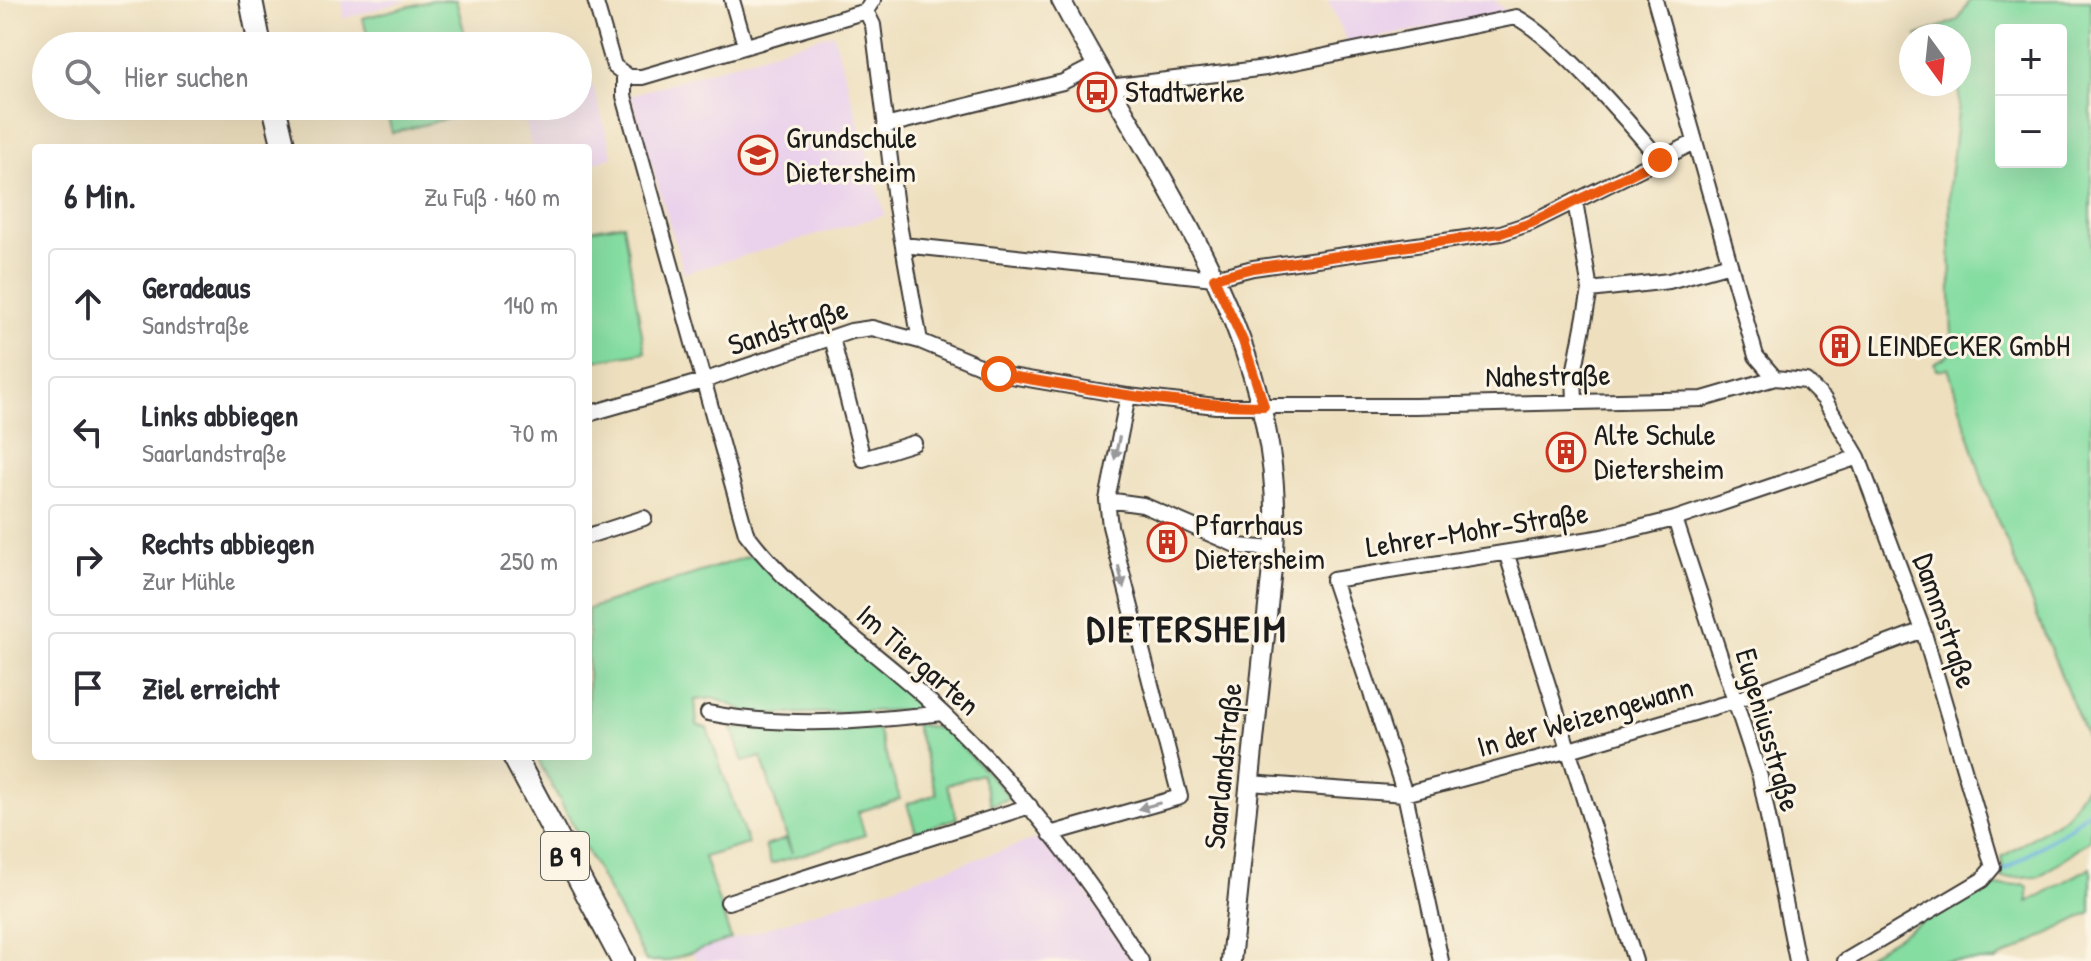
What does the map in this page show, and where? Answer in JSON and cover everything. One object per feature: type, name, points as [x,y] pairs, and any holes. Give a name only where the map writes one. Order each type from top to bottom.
[{"type":"highway","points":[[251,0],[257,32]]},
{"type":"highway","points":[[277,120],[283,144]]},
{"type":"highway","name":"B 9","points":[[516,760],[621,959]]},
{"type":"main road","name":"Saarlandstraße","points":[[1061,0],[1214,278],[1243,341],[1264,406],[1276,493],[1274,549],[1231,961]]},
{"type":"street","name":"Sandstraße","points":[[595,0],[614,66],[624,75],[624,96],[703,381]]},
{"type":"street","points":[[732,0],[745,45]]},
{"type":"street","points":[[1655,0],[1756,356],[1775,378]]},
{"type":"street","points":[[624,75],[642,77],[870,6],[885,126],[920,341]]},
{"type":"street","points":[[1109,87],[1266,68],[1516,17],[1542,36],[1636,131],[1660,160]]},
{"type":"street","points":[[885,126],[1063,82],[1096,65]]},
{"type":"street","points":[[903,245],[1214,278],[1253,268],[1501,233],[1575,201],[1695,142]]},
{"type":"street","points":[[1575,201],[1590,290],[1574,374],[1575,402]]},
{"type":"street","points":[[1590,290],[1669,281],[1730,264]]},
{"type":"street","name":"Sandstraße","points":[[592,413],[872,328],[920,341],[999,374],[1128,396],[1216,406],[1264,406]]},
{"type":"street","points":[[832,338],[863,459],[914,443]]},
{"type":"street","name":"Dammstraße","points":[[1775,378],[1806,381],[1824,399],[1858,457],[1923,630],[1993,867],[1982,880],[1842,960]]},
{"type":"street","name":"Nahestraße","points":[[1264,406],[1703,399],[1775,378]]},
{"type":"street","name":"Im Tiergarten","points":[[703,381],[746,533],[771,567],[942,713],[1030,806],[1141,961]]},
{"type":"street","points":[[1050,834],[1180,797],[1121,579],[1107,500],[1128,396]]},
{"type":"street","name":"Lehrer-Mohr-Straße","points":[[1405,794],[1333,580],[1507,555],[1603,537],[1675,519],[1858,457]]},
{"type":"street","points":[[1107,500],[1143,505],[1238,546],[1274,549]]},
{"type":"street","points":[[592,535],[644,518]]},
{"type":"street","name":"Eugeniusstraße","points":[[1675,519],[1760,777],[1797,961]]},
{"type":"street","points":[[1507,555],[1566,751],[1635,961]]},
{"type":"street","name":"In der Weizengewann","points":[[1249,783],[1405,794],[1566,751],[1734,701],[1923,630]]},
{"type":"street","points":[[708,713],[749,721],[795,723],[878,720],[942,713]]},
{"type":"street","points":[[1405,794],[1441,961]]},
{"type":"street","points":[[728,902],[1030,806]]},
{"type":"shaded area","points":[[341,0],[408,0],[342,19]]},
{"type":"shaded area","points":[[1328,0],[1494,0],[1508,13],[1348,43]]},
{"type":"shaded area","name":"Grundschule Dietersheim","points":[[833,33],[885,215],[684,273],[631,95]]},
{"type":"shaded area","points":[[592,86],[613,157],[592,163],[592,144],[531,144],[525,120],[592,120]]},
{"type":"shaded area","points":[[1042,837],[1068,863],[1132,961],[696,961],[692,953]]},
{"type":"green space","points":[[433,0],[456,0],[464,32],[366,32],[363,18]]},
{"type":"green space","points":[[1970,0],[2091,0],[2091,748],[1985,489],[1948,368],[1936,370],[1934,363],[1949,355],[1952,348],[1949,186],[1959,96],[1971,96],[1971,24],[1948,24],[1958,20]]},
{"type":"green space","points":[[389,120],[442,120],[392,133]]},
{"type":"green space","points":[[623,224],[645,352],[592,361],[592,229]]},
{"type":"green space","points":[[752,555],[934,709],[756,715],[714,698],[695,700],[697,725],[707,728],[748,844],[704,857],[731,939],[667,961],[646,961],[538,760],[592,760],[592,608]]},
{"type":"green space","points":[[915,724],[946,730],[1011,798],[991,805],[981,774],[947,785],[957,818],[916,832],[907,804],[937,794]]},
{"type":"green space","points":[[732,729],[878,729],[900,799],[858,812],[865,835],[771,864],[765,846],[786,839],[792,853],[761,757],[743,762]]},
{"type":"green space","points":[[2091,778],[2090,840],[2040,876],[2003,878],[2000,874],[2004,870],[2002,857],[2066,816]]},
{"type":"green space","points":[[2091,867],[2091,912],[1995,961],[1858,961],[1969,893],[1984,887],[2024,884],[2028,887],[2028,902]]},
{"type":"waterway","points":[[2004,870],[2071,827],[2091,809]]},
{"type":"place","name":"Stadtwerke","points":[[1097,92]]},
{"type":"place","name":"Grundschule Dietersheim","points":[[758,155]]},
{"type":"place","name":"LEINDECKER GmbH","points":[[1840,346]]},
{"type":"place","name":"Alte Schule Dietersheim","points":[[1566,452]]},
{"type":"place","name":"Pfarrhaus Dietersheim","points":[[1167,542]]},
{"type":"district","name":"DIETERSHEIM","points":[[1187,629]]},
{"type":"route","points":[[999,374],[1128,396],[1216,406],[1264,406],[1243,341],[1214,278],[1253,268],[1501,233],[1531,223],[1660,160]]}]
